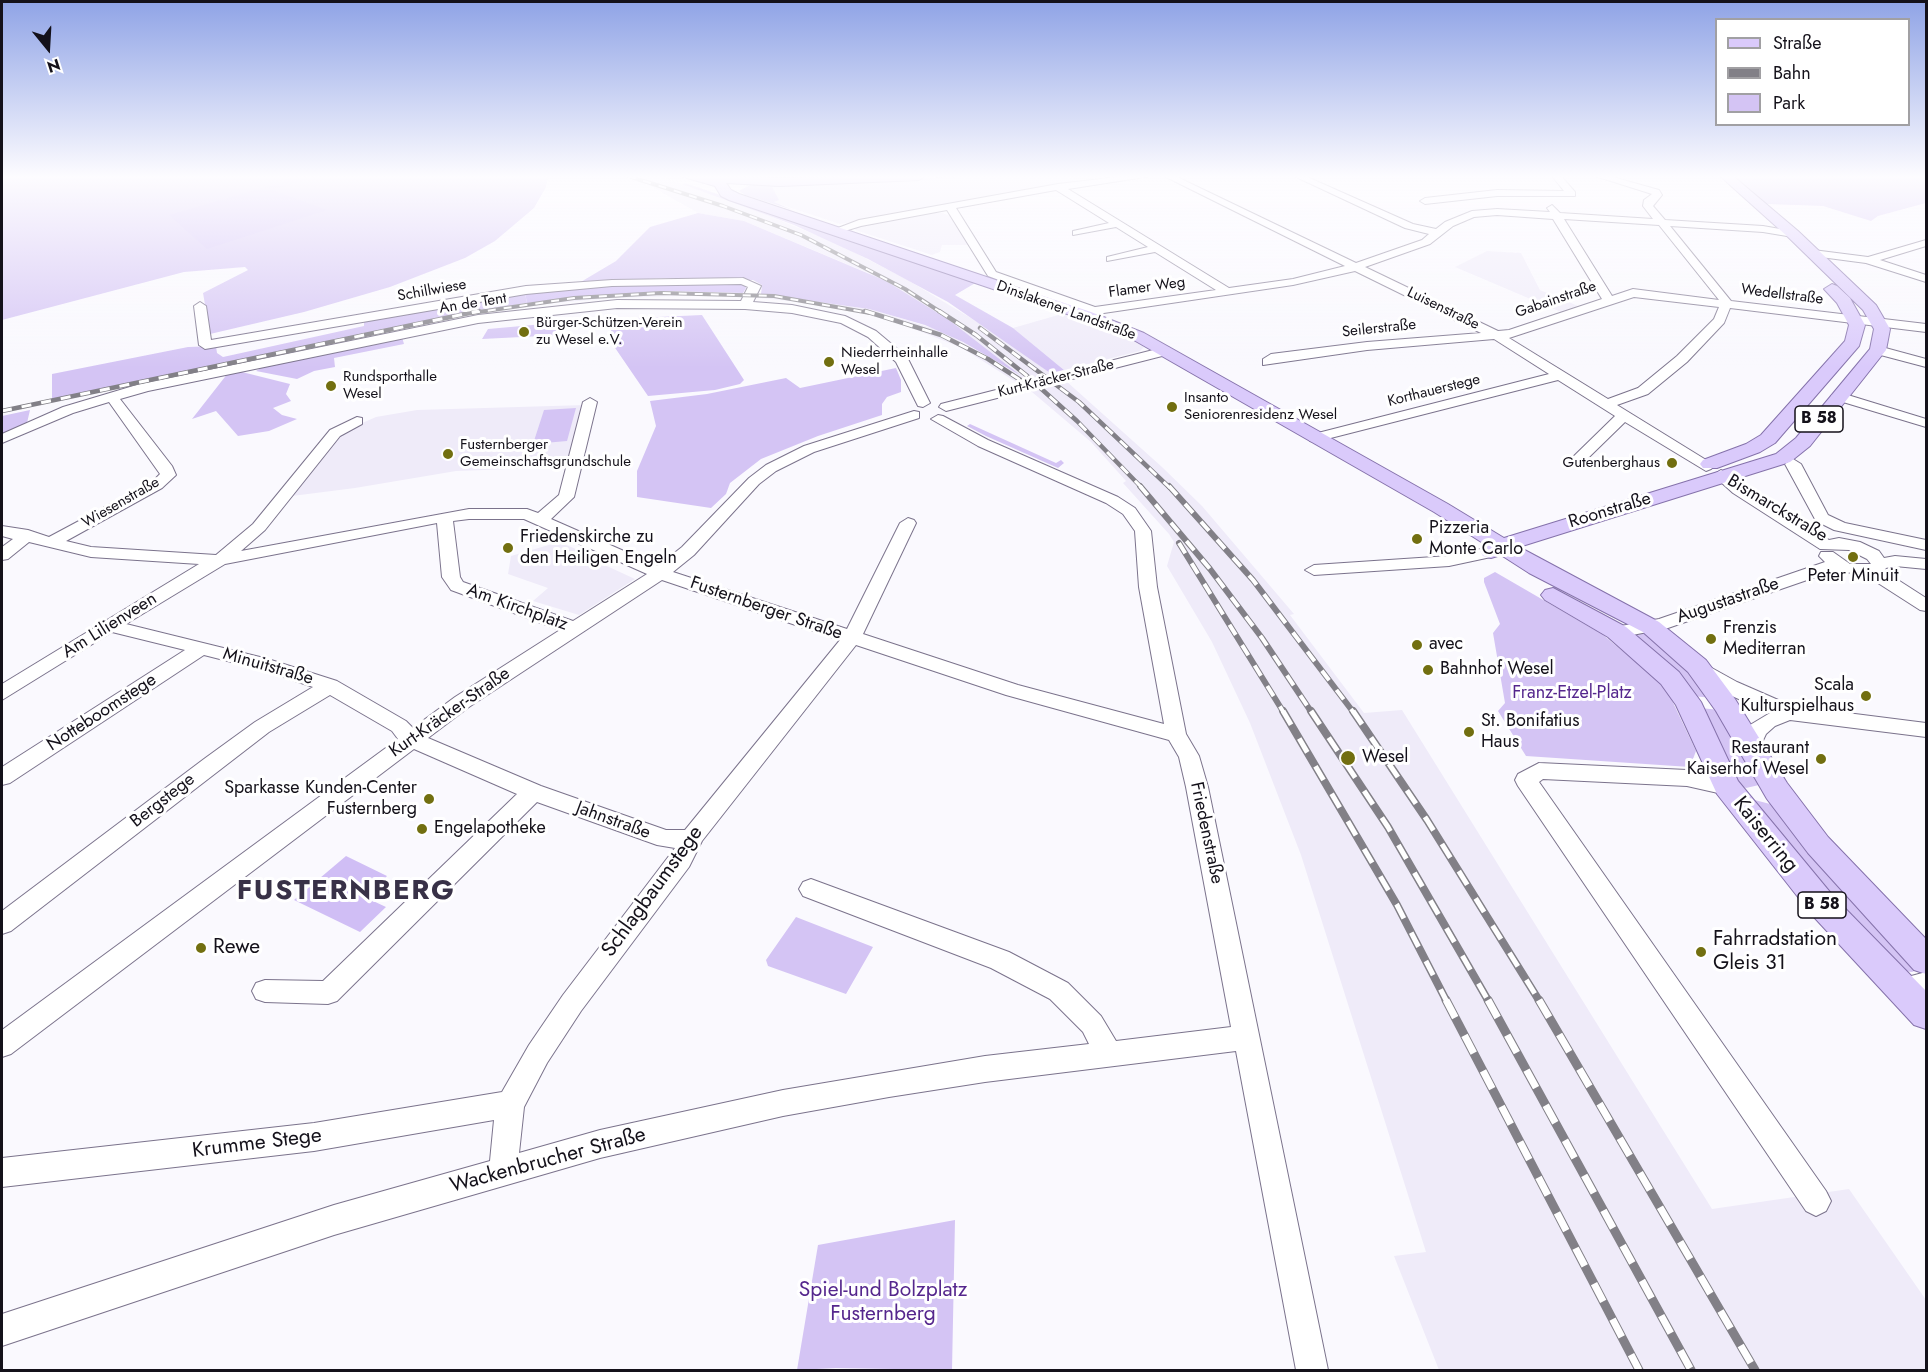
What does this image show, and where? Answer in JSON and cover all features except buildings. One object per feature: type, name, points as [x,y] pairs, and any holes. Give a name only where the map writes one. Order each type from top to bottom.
[{"type":"main road","name":"Dinslakener Landstraße","points":[[863,240],[1090,313],[1138,336],[1417,496],[1485,545]]},
{"type":"main road","points":[[1783,240],[1844,301],[1855,321]]},
{"type":"main road","points":[[1799,240],[1870,308],[1881,324],[1883,338],[1878,350]]},
{"type":"main road","points":[[1794,252],[1813,253]]},
{"type":"main road","name":"B 58","points":[[1714,470],[1768,439],[1853,342],[1857,326],[1855,321]]},
{"type":"main road","name":"B 58","points":[[1714,470],[1752,469],[1782,458],[1803,442],[1838,396],[1878,350]]},
{"type":"main road","name":"Roonstraße","points":[[1485,545],[1714,470]]},
{"type":"main road","name":"B 58","points":[[1485,545],[1651,627],[1697,666],[1726,705],[1777,791]]},
{"type":"main road","name":"B 58","points":[[1485,545],[1617,632],[1670,678],[1688,702],[1727,787]]},
{"type":"main road","points":[[1727,787],[1777,791]]},
{"type":"main road","name":"Kaiserring","points":[[1727,787],[1823,906],[1914,986],[1926,1014]]},
{"type":"main road","name":"Kaiserring","points":[[1777,791],[1818,845],[1926,960]]},
{"type":"street","points":[[971,240],[992,274],[1090,313]]},
{"type":"street","points":[[1144,240],[1228,292]]},
{"type":"street","name":"Luisenstraße","points":[[1300,240],[1496,335],[1714,470],[1739,490],[1830,544]]},
{"type":"street","name":"Flamer Weg","points":[[1090,313],[1293,282],[1356,267],[1407,250],[1425,240]]},
{"type":"street","name":"Gabainstraße","points":[[1496,335],[1510,334],[1605,295],[1572,240]]},
{"type":"street","points":[[1606,404],[1643,391],[1667,372],[1720,320],[1726,304],[1725,299],[1677,240]]},
{"type":"street","points":[[1868,260],[1926,243]]},
{"type":"street","points":[[1111,259],[1157,248]]},
{"type":"street","points":[[1813,253],[1868,260],[1926,279]]},
{"type":"street","name":"Schillwiese","points":[[200,306],[205,345],[526,290],[612,283],[743,281],[755,286],[745,305]]},
{"type":"street","name":"Wedellstraße","points":[[1605,295],[1633,293],[1926,328]]},
{"type":"street","name":"An de Tent","points":[[2,440],[68,410],[111,396],[478,319],[618,304],[745,305],[821,314],[860,327],[906,364],[919,409]]},
{"type":"street","name":"Seilerstraße","points":[[1268,362],[1271,358],[1367,346],[1496,335]]},
{"type":"street","points":[[1878,350],[1926,363]]},
{"type":"street","name":"Kurt-Kräcker-Straße","points":[[942,413],[1165,351]]},
{"type":"street","name":"Korthauerstege","points":[[1315,438],[1561,375]]},
{"type":"street","name":"Wiesenstraße","points":[[52,542],[157,485],[168,475],[167,469],[111,396]]},
{"type":"street","points":[[1838,396],[1926,423]]},
{"type":"street","points":[[541,519],[566,497],[590,402]]},
{"type":"street","points":[[919,409],[927,420],[942,413]]},
{"type":"street","name":"Kurt-Kräcker-Straße","points":[[2,1045],[410,739],[462,702],[660,573],[688,551],[754,481],[771,468],[809,448],[919,409]]},
{"type":"street","name":"Friedenstraße","points":[[942,413],[976,440],[1112,500],[1129,511],[1143,531],[1148,587],[1176,735],[1189,756],[1197,787],[1312,1371]]},
{"type":"street","points":[[1580,458],[1624,415]]},
{"type":"street","points":[[220,560],[259,527],[335,434],[357,421]]},
{"type":"street","points":[[1793,464],[1822,518],[1840,527],[1926,547]]},
{"type":"street","name":"Fusternberger Straße","points":[[2,531],[28,535],[90,552],[220,560],[445,518],[509,512],[526,514],[660,573],[1012,690],[1176,735]]},
{"type":"street","name":"Am Kirchplatz","points":[[445,518],[451,577],[457,586],[576,629]]},
{"type":"street","name":"Schlagbaumstege","points":[[503,1171],[510,1104],[572,1003],[681,860],[693,836],[852,638],[908,523]]},
{"type":"street","points":[[2,555],[28,535]]},
{"type":"street","points":[[1926,547],[1890,553],[1830,544],[1823,552],[1837,564],[1854,570],[1875,568],[1895,561],[1926,564]]},
{"type":"street","points":[[1314,570],[1465,559],[1485,545]]},
{"type":"street","points":[[1864,549],[1879,560],[1875,568]]},
{"type":"street","name":"Am Lilienveen","points":[[2,693],[194,573],[220,560]]},
{"type":"street","name":"Augustastraße","points":[[1617,632],[1651,627],[1837,564]]},
{"type":"street","points":[[1875,568],[1926,606]]},
{"type":"street","name":"Minuitstraße","points":[[111,626],[268,665],[330,686],[399,726],[410,739]]},
{"type":"street","name":"Notteboomstege","points":[[2,777],[202,648]]},
{"type":"street","points":[[1697,666],[1730,687],[1789,713],[1926,730]]},
{"type":"street","name":"Bergstege","points":[[2,924],[211,764],[262,727],[330,686]]},
{"type":"street","points":[[1751,746],[1757,730],[1789,713]]},
{"type":"street","name":"Jahnstraße","points":[[410,739],[533,792],[665,839],[682,840],[693,836]]},
{"type":"street","points":[[1727,787],[1687,778],[1539,771],[1526,780],[1816,1201]]},
{"type":"street","points":[[265,991],[328,993],[533,792]]},
{"type":"street","points":[[811,889],[1000,960],[1059,991],[1092,1024],[1109,1054]]},
{"type":"street","name":"Wackenbrucher Straße","points":[[2,1330],[334,1220],[600,1144],[783,1103],[985,1069],[1247,1037]]},
{"type":"street","name":"Krumme Stege","points":[[2,1172],[314,1137],[510,1104]]},
{"type":"shaded area","points":[[197,240],[235,240],[207,249]]},
{"type":"shaded area","points":[[789,240],[829,240],[836,243],[906,279],[989,329],[1050,373],[1056,372],[1202,506],[1294,614],[1290,615],[1364,713],[1402,710],[1712,1209],[1849,1189],[1926,1300],[1926,1370],[1439,1370],[1394,1256],[1426,1252],[1301,855],[1250,723],[1212,642],[1167,566],[1174,542],[1123,483],[1126,481],[1091,442],[1032,392],[962,348],[899,323],[840,307],[711,295],[614,298],[531,305],[456,317],[2,413],[2,409],[468,312],[559,298],[666,291],[774,295],[869,309],[942,331],[1014,371],[868,273]]},
{"type":"shaded area","points":[[886,240],[967,240],[970,245],[942,245],[940,252],[932,255]]},
{"type":"shaded area","points":[[1487,251],[1521,253],[1540,290],[1578,306],[1561,312],[1455,267]]},
{"type":"shaded area","points":[[744,284],[746,288],[743,293],[666,291],[527,303],[525,293],[626,285]]},
{"type":"shaded area","points":[[1065,313],[1119,332],[1144,347],[1140,351],[1064,370],[1013,328]]},
{"type":"shaded area","name":"Fusternberger Gemeinschaftsgrundschule","points":[[586,405],[568,467],[456,471],[292,496],[344,431],[376,417],[417,410]]},
{"type":"shaded area","points":[[559,542],[635,579],[579,615],[533,601],[548,588],[508,574],[511,556]]},
{"type":"shaded area","points":[[346,856],[387,876],[377,887],[381,889],[371,900],[386,907],[360,932],[294,900]]},
{"type":"green space","points":[[2,240],[496,240],[465,258],[390,287],[304,312],[210,334],[203,293],[248,270],[245,267],[184,272],[2,320]]},
{"type":"green space","points":[[637,240],[789,240],[886,281],[949,320],[1020,375],[963,342],[925,325],[869,309],[761,294],[762,285],[753,280],[665,278],[579,283],[616,261]]},
{"type":"green space","points":[[827,240],[853,240],[977,282],[955,295],[1013,328],[1064,370],[1050,373],[948,302],[868,259]]},
{"type":"green space","points":[[525,293],[527,303],[468,312],[52,399],[52,374],[188,347],[216,346],[217,353],[223,357],[364,326],[364,320]]},
{"type":"green space","points":[[702,315],[744,380],[740,384],[715,390],[648,396],[609,339],[614,319]]},
{"type":"green space","name":"Bürger-Schützen-Verein zu Wesel e.V.","points":[[566,322],[562,335],[482,339],[488,329]]},
{"type":"green space","points":[[402,337],[404,344],[334,358],[335,367],[314,371],[297,379],[256,371],[266,365]]},
{"type":"green space","points":[[896,368],[901,380],[901,392],[887,397],[882,404],[882,415],[818,436],[761,459],[730,483],[726,494],[711,508],[637,497],[637,471],[656,426],[650,401],[707,394],[786,378],[800,388]]},
{"type":"green space","points":[[238,371],[290,384],[286,394],[291,401],[273,408],[282,415],[297,419],[269,431],[238,436],[216,411],[192,419],[228,373]]},
{"type":"green space","points":[[576,408],[567,441],[533,444],[544,410]]},
{"type":"green space","points":[[30,410],[27,423],[2,435],[2,416]]},
{"type":"green space","points":[[970,424],[1056,463],[1061,460],[1064,463],[1058,468],[967,426]]},
{"type":"green space","name":"Franz-Etzel-Platz","points":[[1495,572],[1602,634],[1654,677],[1668,692],[1696,751],[1690,767],[1526,756],[1498,711],[1505,703],[1493,633],[1500,624],[1484,582],[1484,578]]},
{"type":"green space","points":[[1648,634],[1660,642],[1713,698],[1692,696],[1633,635]]},
{"type":"green space","points":[[1700,708],[1720,710],[1759,785],[1746,788],[1737,784]]},
{"type":"green space","points":[[1743,797],[1774,805],[1918,969],[1912,972],[1893,970]]},
{"type":"green space","points":[[796,917],[873,947],[846,994],[768,966],[766,960]]},
{"type":"green space","name":"Spiel-und Bolzplatz Fusternberg","points":[[955,1220],[952,1370],[836,1368],[797,1370],[818,1245]]},
{"type":"railway","points":[[811,240],[905,289],[942,313]]},
{"type":"railway","points":[[472,313],[574,298],[661,293],[774,296],[870,313]]},
{"type":"railway","points":[[2,411],[479,311]]},
{"type":"railway","points":[[865,311],[941,335],[988,359],[1022,381]]},
{"type":"railway","points":[[939,311],[976,335],[1026,375],[1077,421],[1142,488]]},
{"type":"railway","points":[[980,328],[1079,402],[1170,488]]},
{"type":"railway","points":[[1140,486],[1210,569],[1262,638],[1312,713]]},
{"type":"railway","points":[[1169,486],[1253,580],[1354,713]]},
{"type":"railway","points":[[1179,543],[1284,713]]},
{"type":"railway","points":[[1283,711],[1397,905],[1447,1002]]},
{"type":"railway","points":[[1311,711],[1388,827],[1489,1002]]},
{"type":"railway","points":[[1353,711],[1427,820],[1540,1002]]},
{"type":"railway","points":[[1446,1000],[1639,1370]]},
{"type":"railway","points":[[1488,1000],[1691,1370]]},
{"type":"railway","points":[[1539,1000],[1755,1370]]},
{"type":"place","name":"Bürger-Schützen-Verein zu Wesel e.V.","points":[[524,332]]},
{"type":"place","name":"Niederrheinhalle Wesel","points":[[829,362]]},
{"type":"place","name":"Rundsporthalle Wesel","points":[[331,386]]},
{"type":"place","name":"Insanto Seniorenresidenz Wesel","points":[[1172,407]]},
{"type":"place","name":"Fusternberger Gemeinschaftsgrundschule","points":[[448,454]]},
{"type":"place","name":"Gutenberghaus","points":[[1672,463]]},
{"type":"place","name":"Pizzeria Monte Carlo","points":[[1417,539]]},
{"type":"place","name":"Friedenskirche zu den Heiligen Engeln","points":[[508,548]]},
{"type":"place","name":"Peter Minuit","points":[[1853,557]]},
{"type":"place","name":"Frenzis Mediterran","points":[[1711,639]]},
{"type":"place","name":"avec","points":[[1417,645]]},
{"type":"place","name":"Bahnhof Wesel","points":[[1428,670]]},
{"type":"place","name":"Scala Kulturspielhaus","points":[[1866,696]]},
{"type":"place","name":"St. Bonifatius Haus","points":[[1469,732]]},
{"type":"place","name":"Wesel","points":[[1348,758]]},
{"type":"place","name":"Restaurant Kaiserhof Wesel","points":[[1821,759]]},
{"type":"place","name":"Sparkasse Kunden-Center Fusternberg","points":[[429,799]]},
{"type":"place","name":"Engelapotheke","points":[[422,829]]},
{"type":"place","name":"Rewe","points":[[201,948]]},
{"type":"place","name":"Fahrradstation Gleis 31","points":[[1701,952]]},
{"type":"district","name":"FUSTERNBERG","points":[[346,892]]}]
